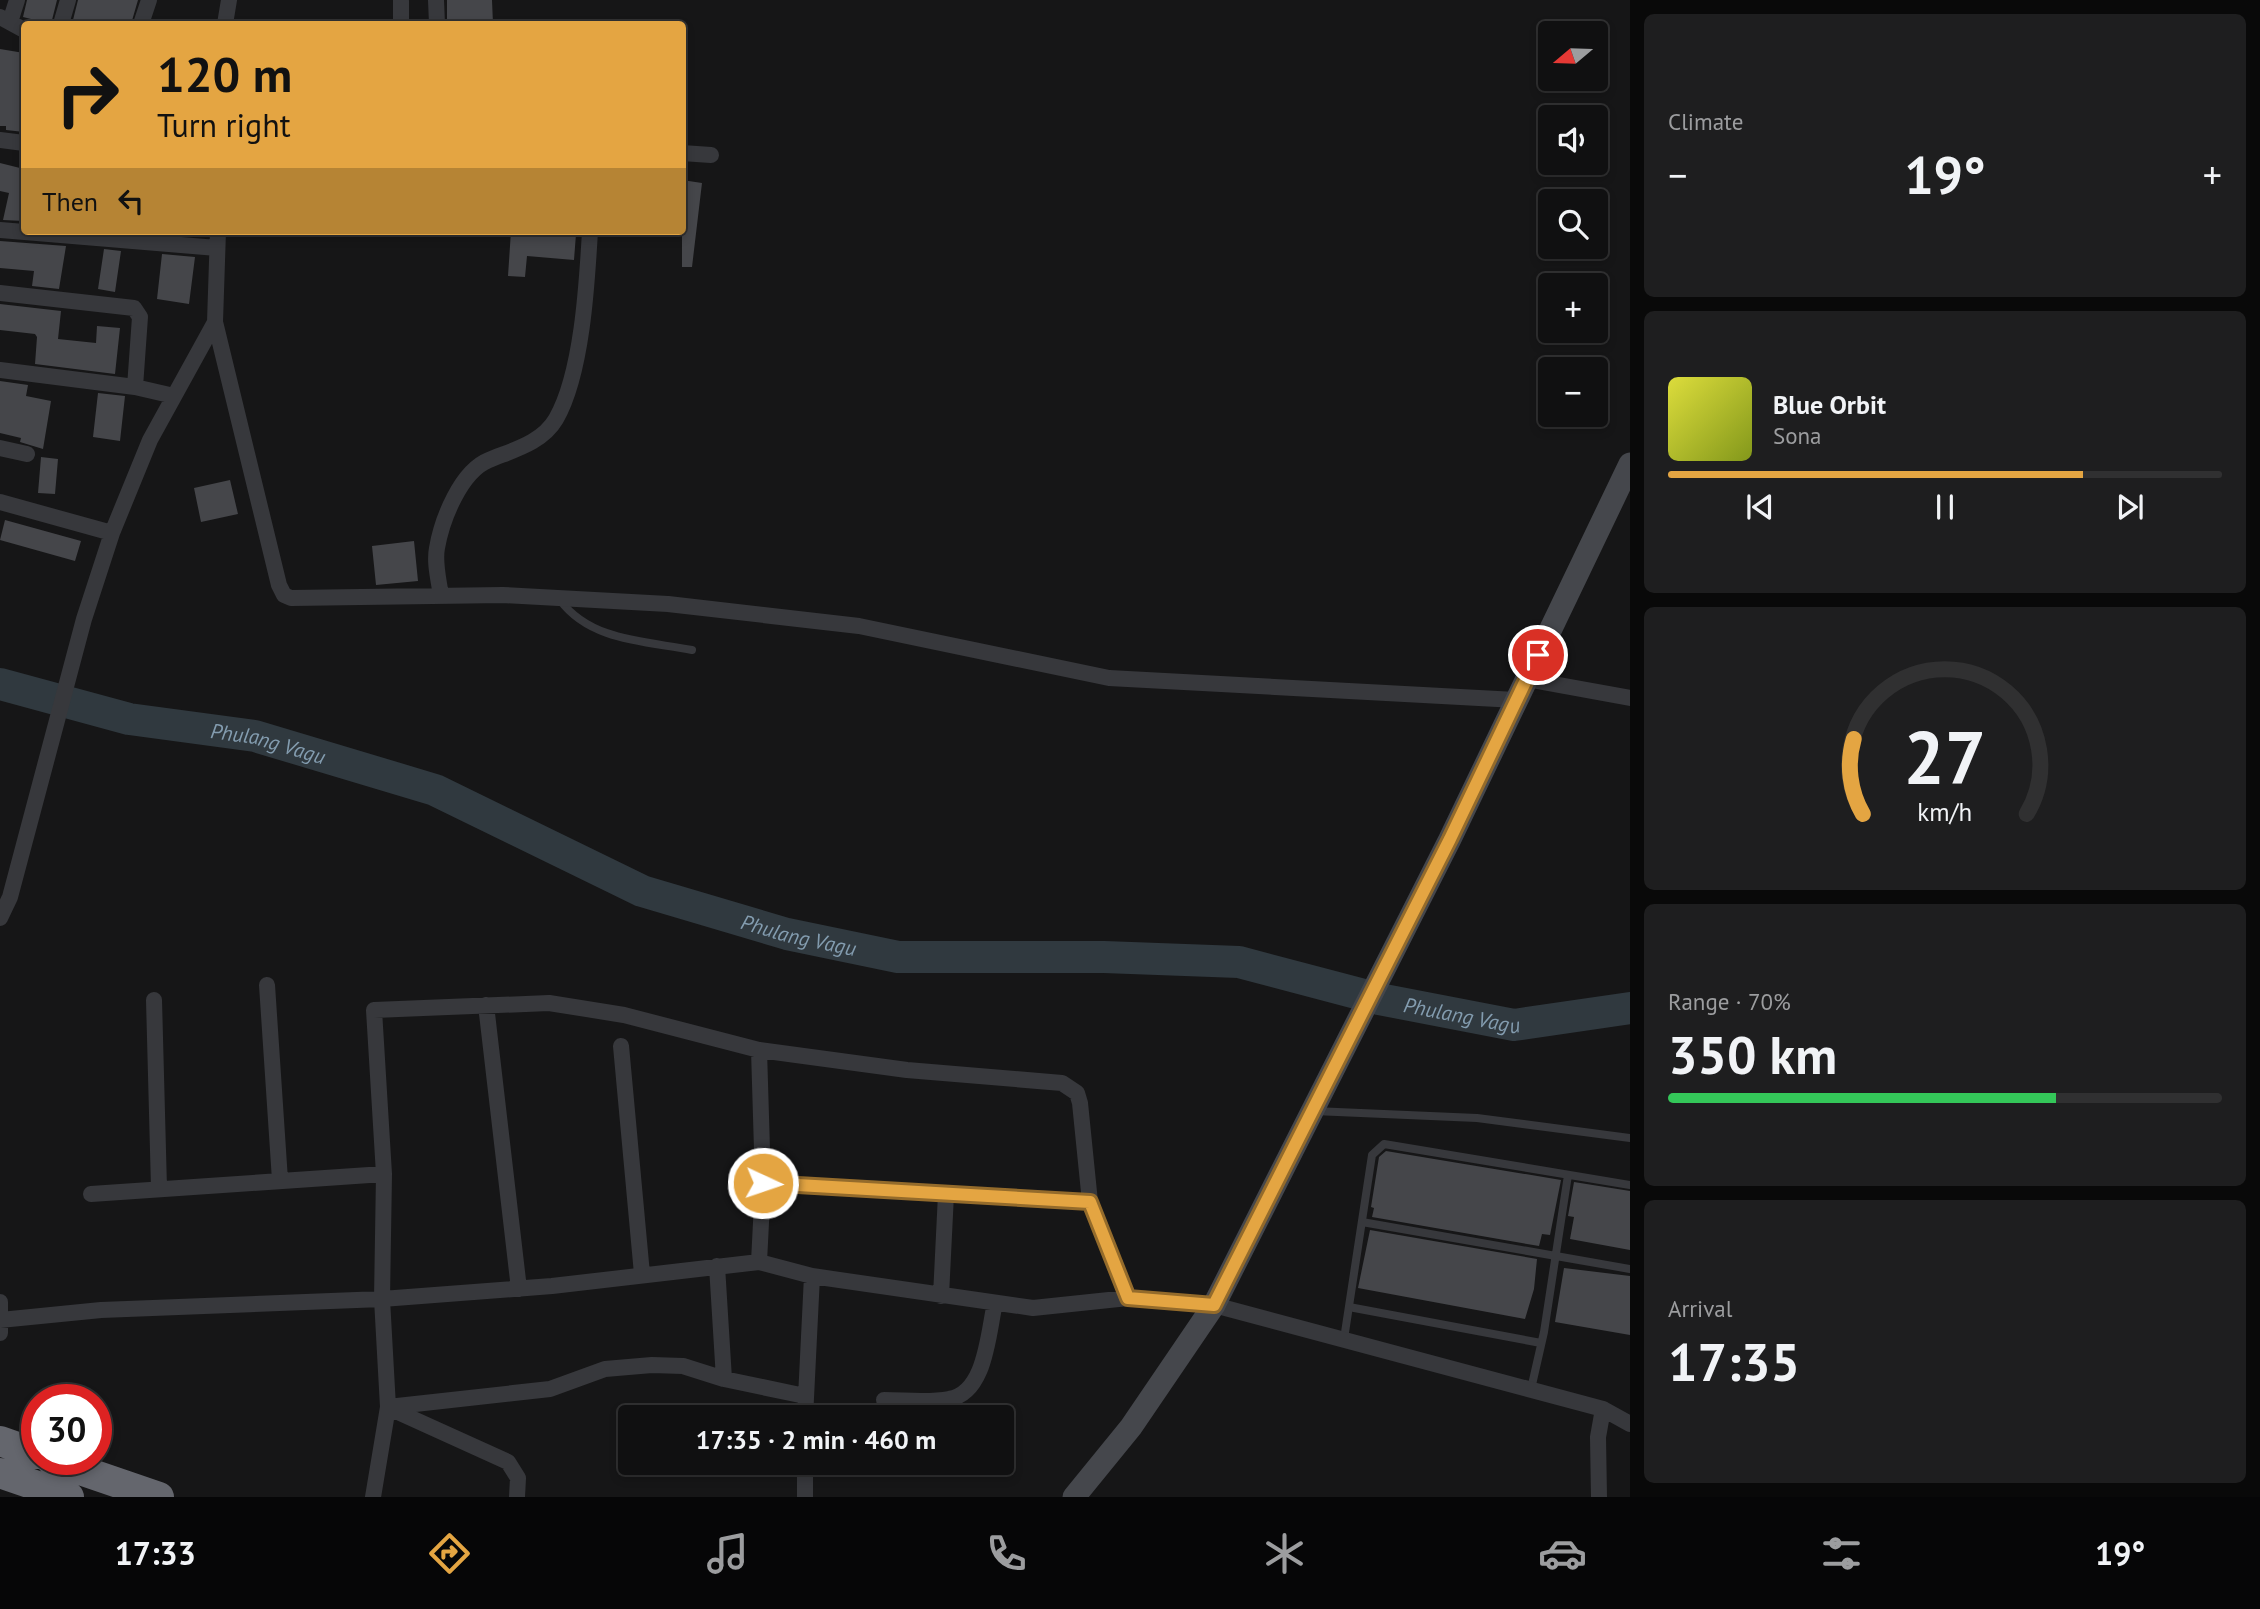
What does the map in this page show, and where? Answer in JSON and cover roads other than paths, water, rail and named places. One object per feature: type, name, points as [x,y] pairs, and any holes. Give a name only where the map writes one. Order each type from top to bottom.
[{"type":"highway","points":[[0,1441],[21,1448]]},
{"type":"highway","points":[[0,1473],[69,1497]]},
{"type":"highway","points":[[95,1475],[159,1497]]},
{"type":"street","points":[[12,23],[17,0]]},
{"type":"street","points":[[62,21],[68,0]]},
{"type":"street","points":[[142,21],[149,0]]},
{"type":"street","points":[[226,21],[229,0]]},
{"type":"street","points":[[436,0],[437,21]]},
{"type":"street","points":[[401,1],[401,21]]},
{"type":"street","points":[[0,140],[21,143]]},
{"type":"street","points":[[686,153],[711,155]]},
{"type":"street","points":[[0,230],[21,231]]},
{"type":"street","points":[[121,235],[218,239],[215,322],[279,585],[284,595],[291,598],[442,596],[558,598],[668,604],[859,626],[1109,678],[1516,700]]},
{"type":"street","points":[[442,596],[437,548],[460,485],[472,469],[539,438],[555,421],[567,394],[586,303],[590,235]]},
{"type":"street","points":[[0,293],[134,308],[140,317],[135,387]]},
{"type":"street","points":[[0,918],[10,897],[72,663],[112,533],[150,440],[215,322]]},
{"type":"street","points":[[0,370],[135,387],[174,396]]},
{"type":"street","points":[[0,448],[27,454]]},
{"type":"street","points":[[1074,1497],[1131,1427],[1214,1305],[1450,839],[1630,464]]},
{"type":"street","points":[[0,502],[112,533]]},
{"type":"street","points":[[1527,679],[1630,698]]},
{"type":"street","points":[[267,985],[280,1180]]},
{"type":"street","points":[[154,1000],[159,1188]]},
{"type":"street","points":[[373,1497],[388,1408],[382,1299],[384,1174],[374,1010],[549,1003],[624,1015],[760,1050],[907,1070],[1062,1083],[1077,1093],[1090,1202],[1128,1298]]},
{"type":"street","points":[[486,1005],[519,1289]]},
{"type":"street","points":[[621,1046],[642,1274]]},
{"type":"street","points":[[759,1262],[763,1183],[760,1050]]},
{"type":"street","points":[[92,1194],[384,1174]]},
{"type":"street","points":[[763,1183],[1090,1202]]},
{"type":"street","points":[[941,1296],[947,1194]]},
{"type":"street","points":[[0,1320],[101,1310],[382,1299],[519,1289],[759,1262],[812,1276],[1033,1308],[1128,1298],[1214,1305],[1603,1409],[1630,1424]]},
{"type":"street","points":[[718,1266],[724,1380]]},
{"type":"street","points":[[805,1405],[812,1276]]},
{"type":"street","points":[[0,1302],[0,1333]]},
{"type":"street","points":[[884,1400],[950,1399],[967,1392],[976,1381],[995,1303]]},
{"type":"street","points":[[388,1408],[550,1389],[605,1369],[684,1366],[724,1380],[805,1396]]},
{"type":"street","points":[[388,1408],[508,1462],[518,1478],[517,1497]]},
{"type":"street","points":[[1599,1497],[1598,1437],[1603,1409]]},
{"type":"street","points":[[805,1475],[805,1497]]},
{"type":"lane","points":[[558,598],[572,617],[588,627],[692,650]]},
{"type":"lane","points":[[1311,1110],[1477,1118],[1630,1138]]},
{"type":"lane","points":[[1344,1339],[1372,1155],[1384,1144],[1630,1185]]},
{"type":"lane","points":[[1531,1390],[1568,1175]]},
{"type":"lane","points":[[1362,1222],[1555,1258],[1630,1269]]},
{"type":"lane","points":[[1349,1307],[1541,1343]]},
{"type":"waterway","name":"Phulang Vagu","points":[[0,684],[129,719],[255,736],[435,790],[642,891],[787,934],[898,957],[1104,957],[1239,962],[1379,999],[1514,1025],[1630,1008]]}]
